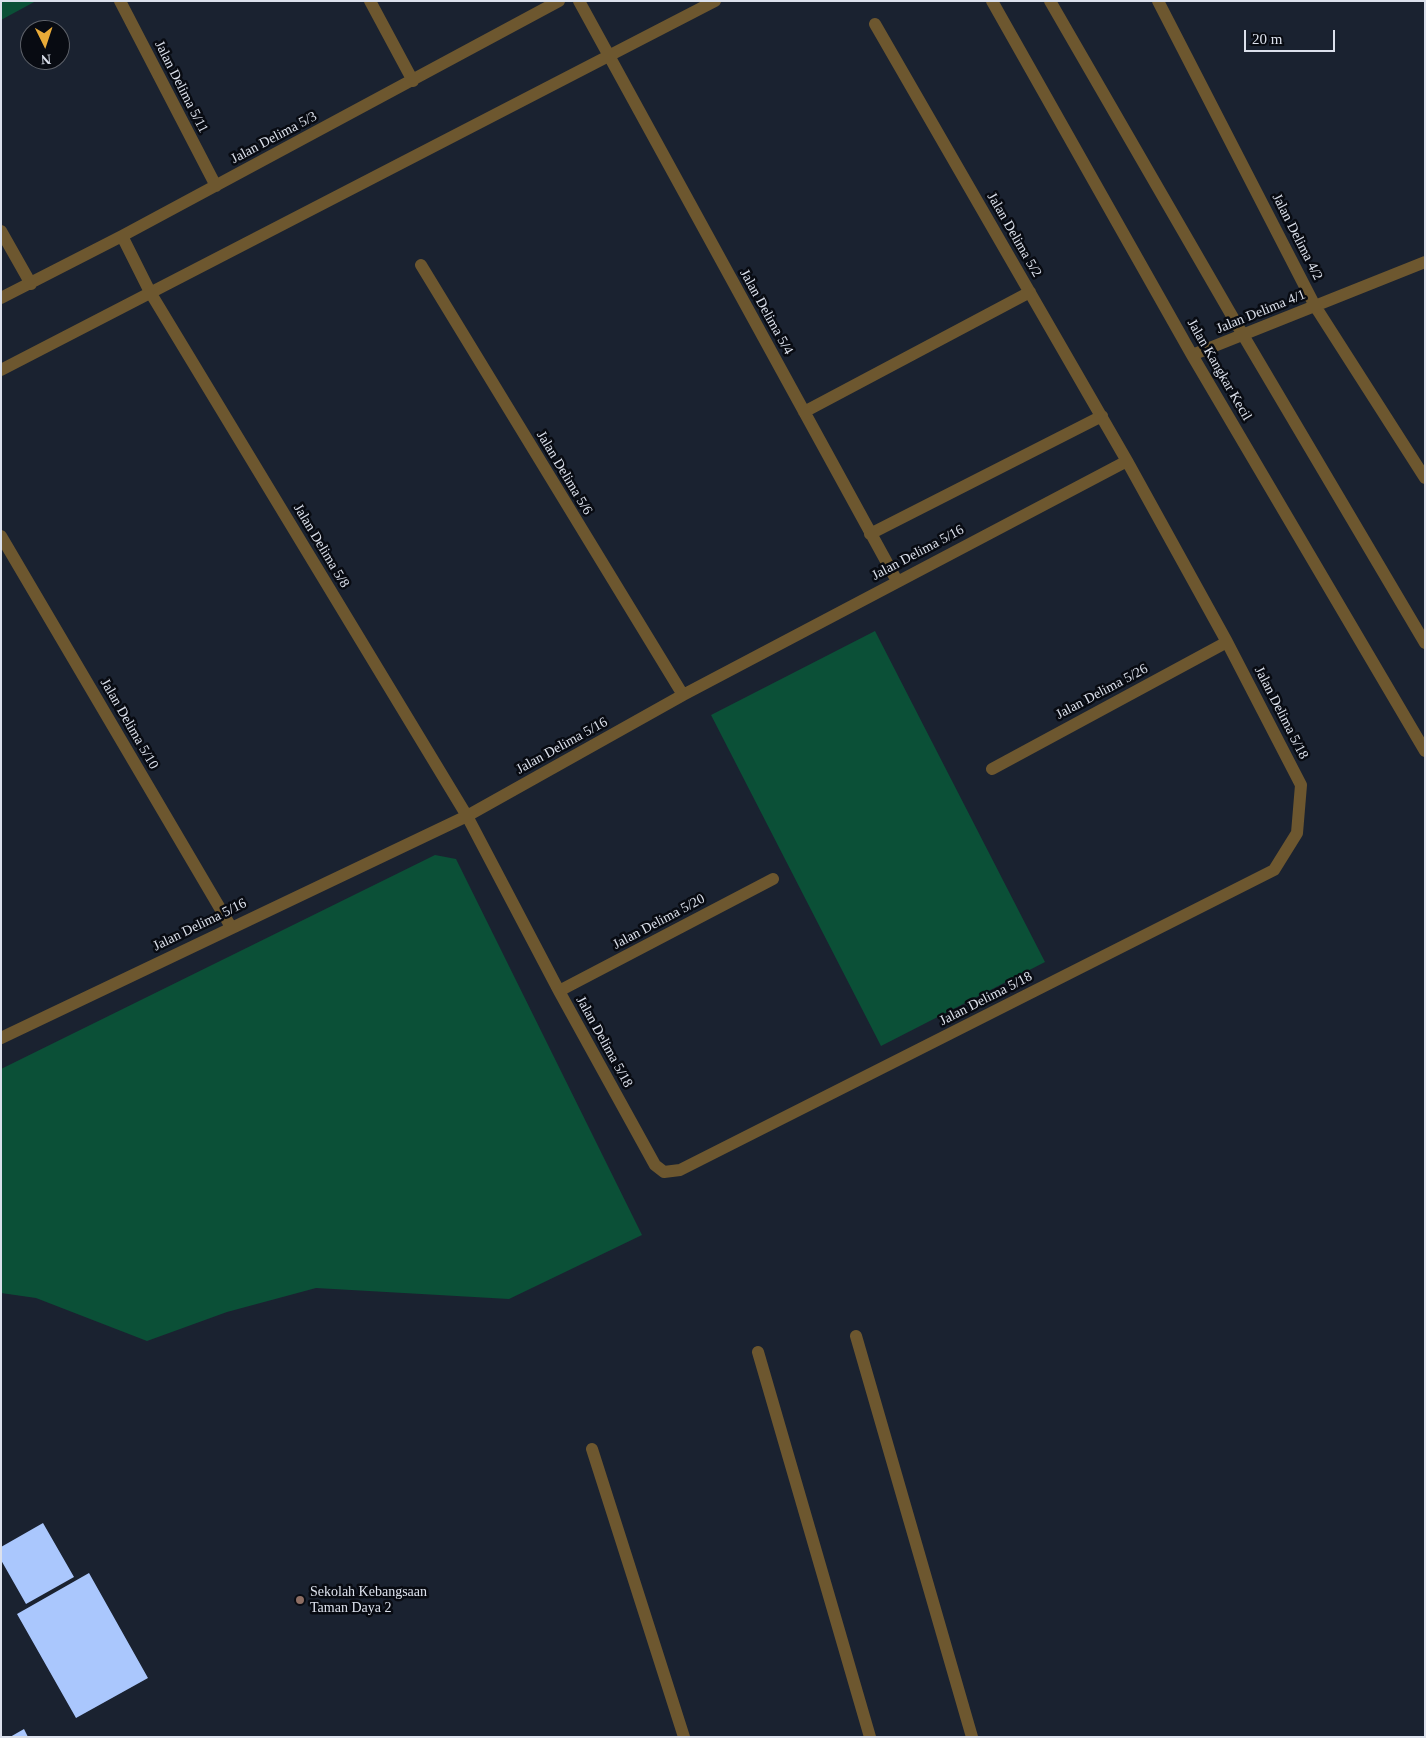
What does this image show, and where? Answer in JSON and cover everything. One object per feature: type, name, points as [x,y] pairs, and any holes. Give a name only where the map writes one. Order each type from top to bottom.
[{"type":"street","name":"Jalan Delima 5/11","points":[[120,1],[216,186]]},
{"type":"street","points":[[370,1],[413,81]]},
{"type":"street","name":"Jalan Delima 5/3","points":[[1,298],[216,186],[559,1]]},
{"type":"street","name":"Jalan Delima 5/4","points":[[579,1],[897,581]]},
{"type":"street","points":[[1,370],[715,1]]},
{"type":"street","name":"Jalan Kangkar Kecil","points":[[992,1],[1192,355],[1425,751]]},
{"type":"street","points":[[1050,1],[1243,335],[1425,644]]},
{"type":"street","name":"Jalan Delima 4/2","points":[[1158,1],[1315,306],[1425,478]]},
{"type":"street","name":"Jalan Delima 5/2","points":[[875,24],[1127,461]]},
{"type":"street","points":[[1,231],[31,284]]},
{"type":"street","name":"Jalan Delima 5/8","points":[[122,236],[150,292],[467,816]]},
{"type":"street","name":"Jalan Delima 4/1","points":[[1192,355],[1425,262]]},
{"type":"street","name":"Jalan Delima 5/6","points":[[421,265],[683,696]]},
{"type":"street","points":[[804,412],[1030,292]]},
{"type":"street","points":[[870,534],[1102,416]]},
{"type":"street","name":"Jalan Delima 5/16","points":[[1,1038],[467,816],[683,696],[897,581],[1127,461]]},
{"type":"street","name":"Jalan Delima 5/18","points":[[467,816],[559,991],[654,1165],[664,1172],[680,1170],[1274,870],[1297,833],[1301,786],[1227,642],[1127,461]]},
{"type":"street","name":"Jalan Delima 5/10","points":[[1,536],[231,927]]},
{"type":"street","name":"Jalan Delima 5/26","points":[[992,769],[1227,642]]},
{"type":"street","name":"Jalan Delima 5/20","points":[[559,991],[773,879]]},
{"type":"street","points":[[856,1336],[972,1737]]},
{"type":"street","points":[[758,1352],[870,1737]]},
{"type":"street","points":[[592,1449],[684,1737]]},
{"type":"green space","points":[[1,1],[36,1],[1,20]]},
{"type":"green space","points":[[875,631],[1045,962],[881,1046],[711,715]]},
{"type":"green space","points":[[435,855],[456,859],[642,1235],[509,1299],[316,1288],[227,1312],[147,1341],[36,1298],[1,1293],[1,1069]]},
{"type":"building","points":[[43,1523],[74,1577],[26,1604],[1,1560],[1,1547]]},
{"type":"building","points":[[89,1573],[148,1678],[76,1718],[17,1614]]},
{"type":"building","points":[[24,1729],[28,1737],[10,1737]]},
{"type":"place","name":"Sekolah Kebangsaan Taman Daya 2","points":[[300,1600]]}]
